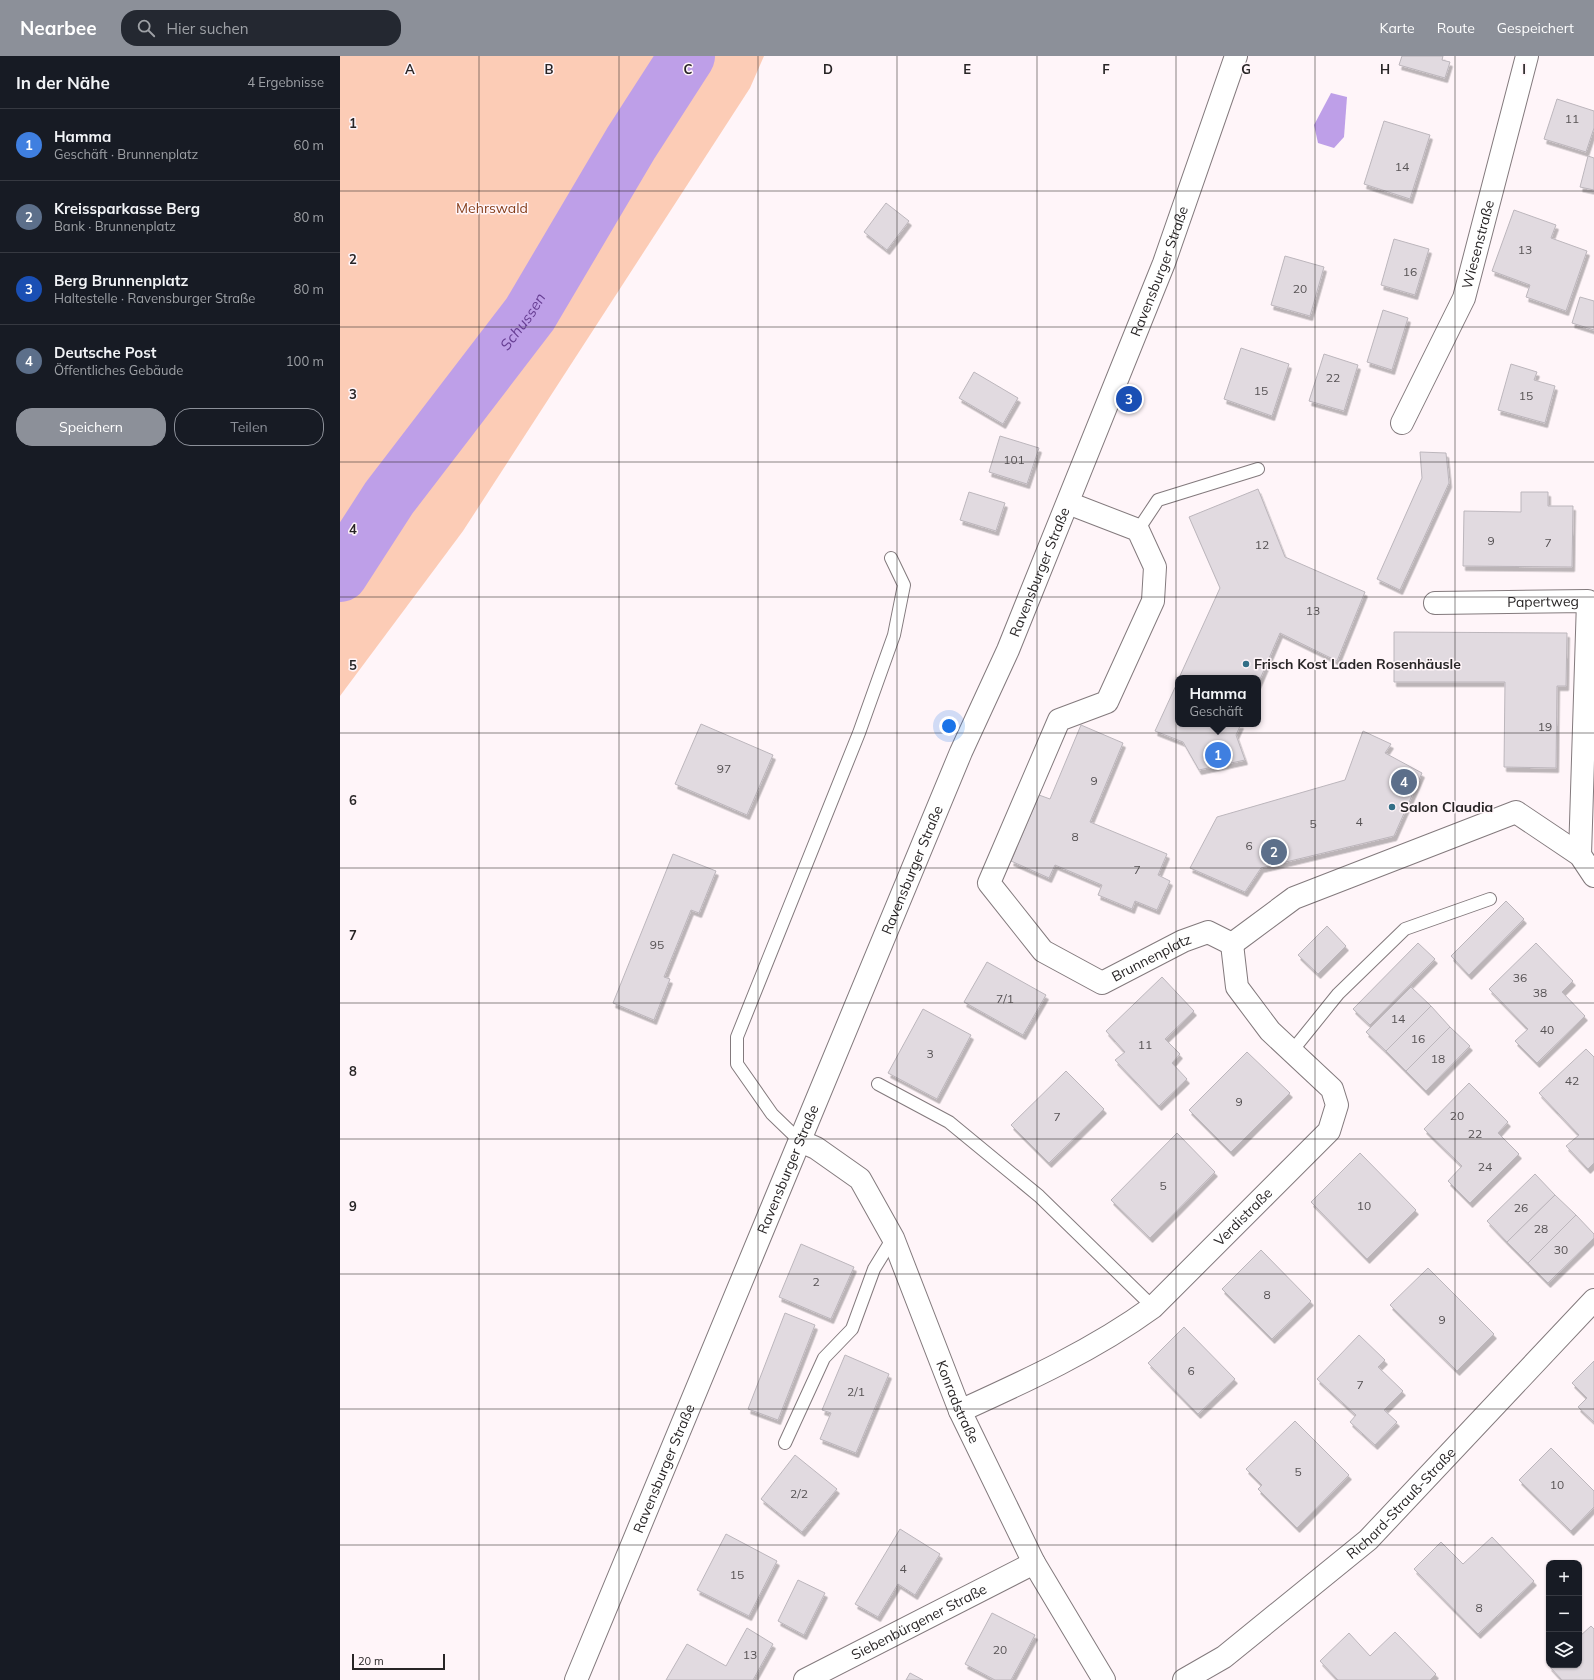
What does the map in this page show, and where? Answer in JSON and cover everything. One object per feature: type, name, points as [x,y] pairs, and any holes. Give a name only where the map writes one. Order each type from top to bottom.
[{"type":"street","name":"Ravensburger Straße","points":[[576,1680],[961,752],[1008,650],[1068,503],[1164,263],[1236,56]]},
{"type":"street","name":"Wiesenstraße","points":[[1402,423],[1464,298],[1527,56]]},
{"type":"street","points":[[1068,503],[1138,530]]},
{"type":"street","name":"Brunnenplatz","points":[[1138,530],[1155,567],[1153,601],[1107,702],[1059,720],[989,883],[1044,951],[1102,983],[1183,941],[1208,932],[1232,944]]},
{"type":"street","name":"Papertweg","points":[[1435,603],[1588,601],[1580,855]]},
{"type":"street","points":[[1232,944],[1294,898],[1516,812],[1580,855],[1594,876]]},
{"type":"street","name":"Verdistraße","points":[[960,1411],[1038,1376],[1135,1320],[1153,1307],[1329,1132],[1337,1105],[1332,1089],[1270,1031],[1236,987],[1232,944]]},
{"type":"street","name":"Konradstraße","points":[[800,1141],[816,1148],[860,1179],[893,1238],[960,1411],[1034,1563],[1104,1680]]},
{"type":"street","name":"Richard-Strauß-Straße","points":[[1184,1680],[1224,1657],[1368,1540],[1594,1300]]},
{"type":"street","name":"Siebenbürgener Straße","points":[[805,1680],[1034,1563]]},
{"type":"lane","points":[[1138,530],[1158,500],[1258,469]]},
{"type":"lane","points":[[800,1141],[772,1114],[737,1064],[736,1038],[859,733],[894,635],[904,585],[892,558]]},
{"type":"lane","points":[[1292,1052],[1338,994],[1405,929],[1490,900]]},
{"type":"lane","points":[[878,1084],[949,1122],[1039,1196],[1153,1307]]},
{"type":"lane","points":[[785,1443],[824,1358],[852,1329],[874,1270],[893,1238]]},
{"type":"green space","name":"Mehrswald","points":[[340,56],[764,56],[750,88],[463,531],[340,696]]},
{"type":"shaded area","points":[[1331,93],[1347,97],[1344,137],[1334,148],[1318,143],[1314,125]]},
{"type":"building","points":[[1402,56],[1443,56],[1442,60],[1450,62],[1445,78],[1399,65]]},
{"type":"building","points":[[1557,99],[1594,111],[1594,128],[1586,152],[1544,139]]},
{"type":"building","points":[[1384,121],[1430,135],[1410,199],[1364,184]]},
{"type":"building","points":[[1588,156],[1594,158],[1594,190],[1580,187]]},
{"type":"building","points":[[886,203],[909,221],[887,250],[864,232]]},
{"type":"building","points":[[1514,210],[1556,225],[1551,238],[1587,251],[1566,311],[1526,297],[1530,285],[1492,271]]},
{"type":"building","points":[[1394,239],[1429,249],[1415,295],[1381,285]]},
{"type":"building","points":[[1285,256],[1324,267],[1310,316],[1271,305]]},
{"type":"building","points":[[1580,297],[1594,301],[1594,330],[1572,323]]},
{"type":"building","points":[[1383,310],[1408,318],[1392,370],[1367,362]]},
{"type":"building","points":[[1241,348],[1289,364],[1272,416],[1224,399]]},
{"type":"building","points":[[1324,354],[1358,365],[1344,411],[1309,401]]},
{"type":"building","points":[[1511,364],[1537,372],[1534,380],[1555,386],[1545,423],[1498,410]]},
{"type":"building","points":[[974,372],[1018,398],[1003,424],[959,398]]},
{"type":"building","points":[[1000,436],[1039,448],[1027,484],[989,472]]},
{"type":"building","points":[[1420,452],[1446,453],[1449,483],[1400,590],[1377,579],[1422,478]]},
{"type":"building","points":[[1258,489],[1285,557],[1365,592],[1337,661],[1280,633],[1261,677],[1261,675],[1180,675],[1220,588],[1189,517]]},
{"type":"building","points":[[969,492],[1005,503],[996,531],[960,520]]},
{"type":"building","points":[[1521,492],[1548,492],[1548,506],[1573,506],[1572,567],[1463,566],[1464,511],[1521,512]]},
{"type":"building","points":[[1394,632],[1567,633],[1566,686],[1557,686],[1556,768],[1504,767],[1505,682],[1394,682]]},
{"type":"building","points":[[1175,688],[1175,727],[1240,727],[1236,735],[1245,760],[1199,770],[1183,742],[1155,731]]},
{"type":"building","points":[[701,724],[773,755],[747,815],[675,784]]},
{"type":"building","points":[[1081,725],[1123,743],[1090,822],[1167,854],[1158,875],[1170,881],[1157,910],[1135,901],[1132,909],[1098,895],[1102,885],[1055,865],[1049,878],[1011,861],[1039,795],[1050,799]]},
{"type":"building","points":[[1363,731],[1391,744],[1385,753],[1422,773],[1394,836],[1261,868],[1245,892],[1190,868],[1217,817],[1345,780]]},
{"type":"building","points":[[673,854],[716,871],[699,913],[691,910],[664,977],[670,979],[654,1020],[613,1003]]},
{"type":"building","points":[[1506,901],[1524,919],[1469,975],[1451,956]]},
{"type":"building","points":[[1327,926],[1346,946],[1318,974],[1298,955]]},
{"type":"building","points":[[1418,943],[1435,959],[1370,1025],[1353,1009]]},
{"type":"building","points":[[1536,943],[1573,981],[1562,992],[1585,1016],[1537,1063],[1515,1041],[1528,1029],[1489,989]]},
{"type":"building","points":[[987,962],[1046,995],[1023,1035],[964,1002]]},
{"type":"building","points":[[1162,977],[1194,1011],[1165,1039],[1180,1054],[1172,1063],[1187,1079],[1159,1106],[1115,1060],[1125,1052],[1106,1031]]},
{"type":"building","points":[[1411,987],[1431,1006],[1386,1051],[1366,1032]]},
{"type":"building","points":[[1431,1006],[1450,1027],[1406,1071],[1386,1051]]},
{"type":"building","points":[[923,1009],[971,1035],[937,1099],[888,1073]]},
{"type":"building","points":[[1450,1027],[1470,1046],[1426,1091],[1406,1071]]},
{"type":"building","points":[[1586,1049],[1594,1057],[1594,1163],[1588,1169],[1566,1146],[1579,1135],[1539,1093]]},
{"type":"building","points":[[1247,1052],[1290,1093],[1231,1152],[1189,1110]]},
{"type":"building","points":[[1066,1071],[1104,1109],[1049,1163],[1011,1125]]},
{"type":"building","points":[[1469,1083],[1508,1122],[1498,1133],[1519,1154],[1470,1203],[1448,1181],[1462,1166],[1424,1129]]},
{"type":"building","points":[[1177,1133],[1215,1172],[1150,1238],[1111,1200]]},
{"type":"building","points":[[1360,1153],[1416,1210],[1367,1259],[1311,1202]]},
{"type":"building","points":[[1535,1174],[1555,1195],[1507,1242],[1487,1221]]},
{"type":"building","points":[[1555,1195],[1576,1215],[1528,1263],[1507,1242]]},
{"type":"building","points":[[1576,1215],[1594,1234],[1594,1238],[1548,1283],[1528,1263]]},
{"type":"building","points":[[801,1244],[854,1267],[831,1319],[779,1297]]},
{"type":"building","points":[[1261,1250],[1311,1301],[1272,1339],[1222,1289]]},
{"type":"building","points":[[1428,1268],[1494,1334],[1457,1371],[1390,1305]]},
{"type":"building","points":[[785,1313],[815,1325],[778,1420],[748,1409]]},
{"type":"building","points":[[1184,1327],[1235,1379],[1198,1414],[1148,1363]]},
{"type":"building","points":[[1359,1335],[1385,1360],[1378,1367],[1403,1391],[1384,1410],[1397,1422],[1375,1445],[1350,1422],[1356,1415],[1317,1379]]},
{"type":"building","points":[[845,1355],[889,1374],[856,1453],[820,1439],[831,1413],[822,1410]]},
{"type":"building","points":[[1594,1361],[1594,1422],[1578,1407],[1587,1398],[1572,1383]]},
{"type":"building","points":[[1295,1421],[1349,1475],[1297,1528],[1258,1489],[1262,1485],[1246,1469]]},
{"type":"building","points":[[1551,1448],[1594,1491],[1594,1507],[1571,1531],[1519,1480]]},
{"type":"building","points":[[795,1455],[837,1489],[802,1532],[761,1499]]},
{"type":"building","points":[[900,1529],[940,1554],[915,1595],[898,1584],[878,1617],[855,1604]]},
{"type":"building","points":[[726,1534],[777,1561],[749,1616],[697,1590]]},
{"type":"building","points":[[1492,1537],[1534,1581],[1478,1634],[1414,1569],[1441,1542],[1463,1564]]},
{"type":"building","points":[[798,1580],[825,1593],[804,1635],[778,1621]]},
{"type":"building","points":[[992,1613],[1035,1635],[1011,1680],[995,1680],[965,1664]]},
{"type":"building","points":[[1591,1626],[1594,1629],[1594,1680],[1562,1680],[1551,1668],[1582,1668],[1582,1634]]},
{"type":"building","points":[[747,1628],[773,1644],[753,1680],[666,1680],[687,1644],[726,1666]]},
{"type":"building","points":[[1395,1632],[1436,1674],[1430,1680],[1338,1680],[1320,1661],[1349,1633],[1370,1656]]},
{"type":"building","points":[[910,1673],[923,1680],[906,1680]]},
{"type":"waterway","name":"Schussen","points":[[340,574],[389,498],[530,314],[631,143],[687,56]]},
{"type":"place","name":"Berg Brunnenplatz","points":[[1129,399]]},
{"type":"place","name":"Frisch Kost Laden Rosenhäusle","points":[[1246,664]]},
{"type":"place","name":"Hamma","points":[[1218,755]]},
{"type":"place","name":"Deutsche Post","points":[[1404,782]]},
{"type":"place","name":"Salon Claudia","points":[[1392,807]]},
{"type":"place","name":"Kreissparkasse Berg","points":[[1274,852]]}]
